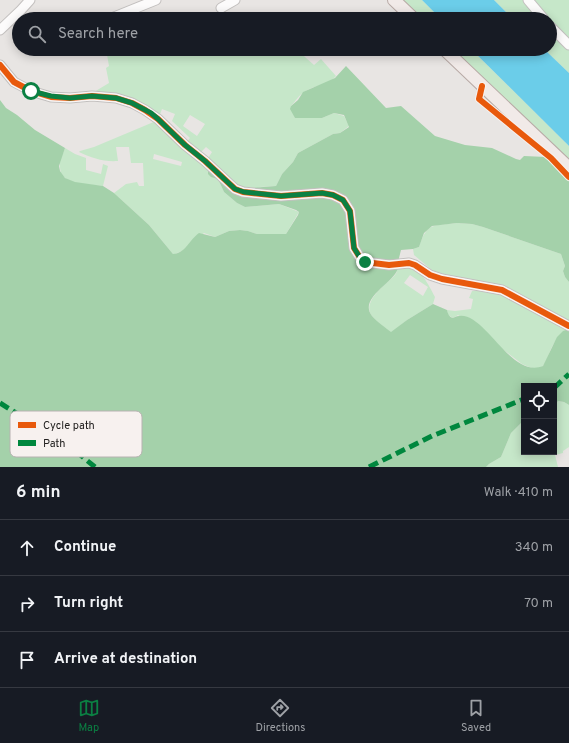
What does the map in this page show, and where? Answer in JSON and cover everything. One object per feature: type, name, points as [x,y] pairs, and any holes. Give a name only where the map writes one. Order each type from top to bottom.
[{"type":"main road","points":[[394,0],[407,12]]},
{"type":"main road","points":[[451,56],[569,168]]},
{"type":"street","points":[[19,12],[30,0]]},
{"type":"street","points":[[126,12],[156,0]]},
{"type":"street","points":[[221,8],[235,0]]},
{"type":"street","points":[[528,0],[538,12]]},
{"type":"street","points":[[0,30],[12,19]]},
{"type":"street","points":[[557,33],[569,45]]},
{"type":"street","points":[[0,65],[14,82],[31,91],[51,96],[70,98],[92,96],[116,98],[132,103],[158,119],[235,189],[244,192],[281,196],[322,193],[333,195],[343,200],[350,211],[354,248],[365,262],[389,265],[409,263],[415,265],[430,275],[442,279],[502,290],[569,326]]},
{"type":"green space","points":[[399,0],[422,0],[434,12],[412,12]]},
{"type":"green space","points":[[494,0],[524,0],[535,12],[506,12]]},
{"type":"green space","points":[[532,0],[569,0],[569,39],[557,26],[557,12],[543,12]]},
{"type":"green space","points":[[557,35],[569,47],[569,73],[551,56],[557,56]]},
{"type":"green space","points":[[107,56],[304,56],[314,65],[321,59],[336,76],[333,79],[301,94],[291,106],[295,118],[322,118],[334,113],[344,116],[349,126],[340,133],[333,134],[298,153],[293,162],[282,174],[276,186],[260,187],[250,191],[243,190],[207,160],[212,152],[206,147],[199,154],[186,143],[190,138],[172,121],[175,114],[162,109],[159,117],[94,92],[109,83],[106,68],[109,66]],"holes":[[[190,115],[205,124],[197,136],[183,126]]]},
{"type":"green space","points":[[457,56],[478,56],[569,146],[569,163]]},
{"type":"green space","points":[[346,66],[386,108],[401,106],[435,136],[465,145],[492,148],[520,160],[524,156],[546,157],[569,179],[569,282],[563,271],[565,266],[561,254],[472,224],[457,223],[432,226],[424,233],[419,247],[401,250],[398,262],[367,260],[360,254],[350,205],[310,192],[250,191],[252,188],[276,186],[282,174],[293,162],[298,153],[333,134],[340,133],[349,127],[344,115],[334,113],[322,118],[295,118],[290,109],[303,92],[335,78]]},
{"type":"green space","points":[[0,100],[6,108],[35,130],[65,148],[59,166],[60,171],[65,178],[75,182],[103,186],[114,193],[149,225],[173,254],[181,252],[199,233],[215,237],[229,231],[240,230],[257,234],[286,234],[298,215],[299,212],[296,210],[279,204],[245,207],[237,203],[224,192],[218,179],[211,177],[208,174],[208,169],[233,190],[325,196],[341,202],[347,208],[361,261],[360,266],[373,268],[374,266],[398,266],[397,272],[374,296],[370,302],[369,309],[372,316],[391,332],[433,304],[447,310],[452,318],[464,316],[474,321],[507,353],[518,362],[530,367],[543,366],[557,337],[563,331],[569,329],[569,405],[564,402],[558,401],[557,402],[557,383],[521,383],[521,423],[511,433],[501,457],[486,467],[0,467]]},
{"type":"green space","points":[[156,121],[218,179],[224,192],[237,203],[245,207],[279,204],[299,212],[286,234],[257,234],[240,230],[229,231],[215,237],[204,233],[182,251],[173,254],[149,225],[114,193],[126,184],[137,182],[139,186],[144,186],[143,163],[131,163],[129,147],[116,147],[118,161],[98,159],[79,152]],"holes":[[[154,154],[182,162],[181,166],[153,159]]]},
{"type":"green space","points":[[65,148],[86,158],[86,170],[101,174],[103,164],[108,166],[103,186],[77,183],[65,178],[61,173],[60,165]]},
{"type":"green space","points":[[457,223],[472,224],[483,227],[561,254],[565,266],[563,271],[569,282],[569,324],[525,299],[433,271],[414,255],[413,249],[419,247],[428,229],[437,225]]},
{"type":"green space","points":[[407,265],[421,274],[435,297],[433,304],[407,320],[391,333],[372,316],[370,305],[376,293],[396,274],[398,266]],"holes":[[[410,275],[428,287],[423,296],[404,283]]]},
{"type":"green space","points":[[479,288],[499,291],[569,329],[554,343],[544,365],[540,368],[536,368],[522,364],[458,315],[453,318],[448,315],[447,310],[455,311],[471,309],[473,299],[469,298],[472,291],[478,291]]},
{"type":"green space","points":[[558,401],[564,402],[569,405],[569,447],[563,451],[563,453],[557,454],[557,419]]},
{"type":"green space","points":[[521,423],[521,455],[555,455],[558,467],[486,467],[501,457],[511,433]]},
{"type":"water","points":[[422,0],[494,0],[506,12],[434,12]]},
{"type":"water","points":[[478,56],[551,56],[569,73],[569,146]]},
{"type":"marked path","points":[[557,385],[569,374]]},
{"type":"marked path","points":[[369,467],[432,436],[521,400]]},
{"type":"marked path","points":[[0,403],[13,411]]},
{"type":"marked path","points":[[83,457],[95,467]]},
{"type":"cycle path","points":[[0,65],[14,82],[31,91],[51,97],[70,98],[92,96],[116,98],[132,103],[158,119],[235,189],[243,192],[281,196],[322,193],[333,195],[343,200],[350,211],[354,248],[365,262],[389,265],[409,263],[415,265],[430,275],[442,279],[502,290],[569,326]]},
{"type":"cycle path","points":[[482,86],[479,99],[551,158],[569,177]]},
{"type":"route","points":[[31,91],[51,96],[70,98],[92,96],[116,98],[132,103],[151,113],[235,189],[244,192],[281,196],[322,193],[333,195],[343,200],[350,211],[354,248],[365,262]]}]
